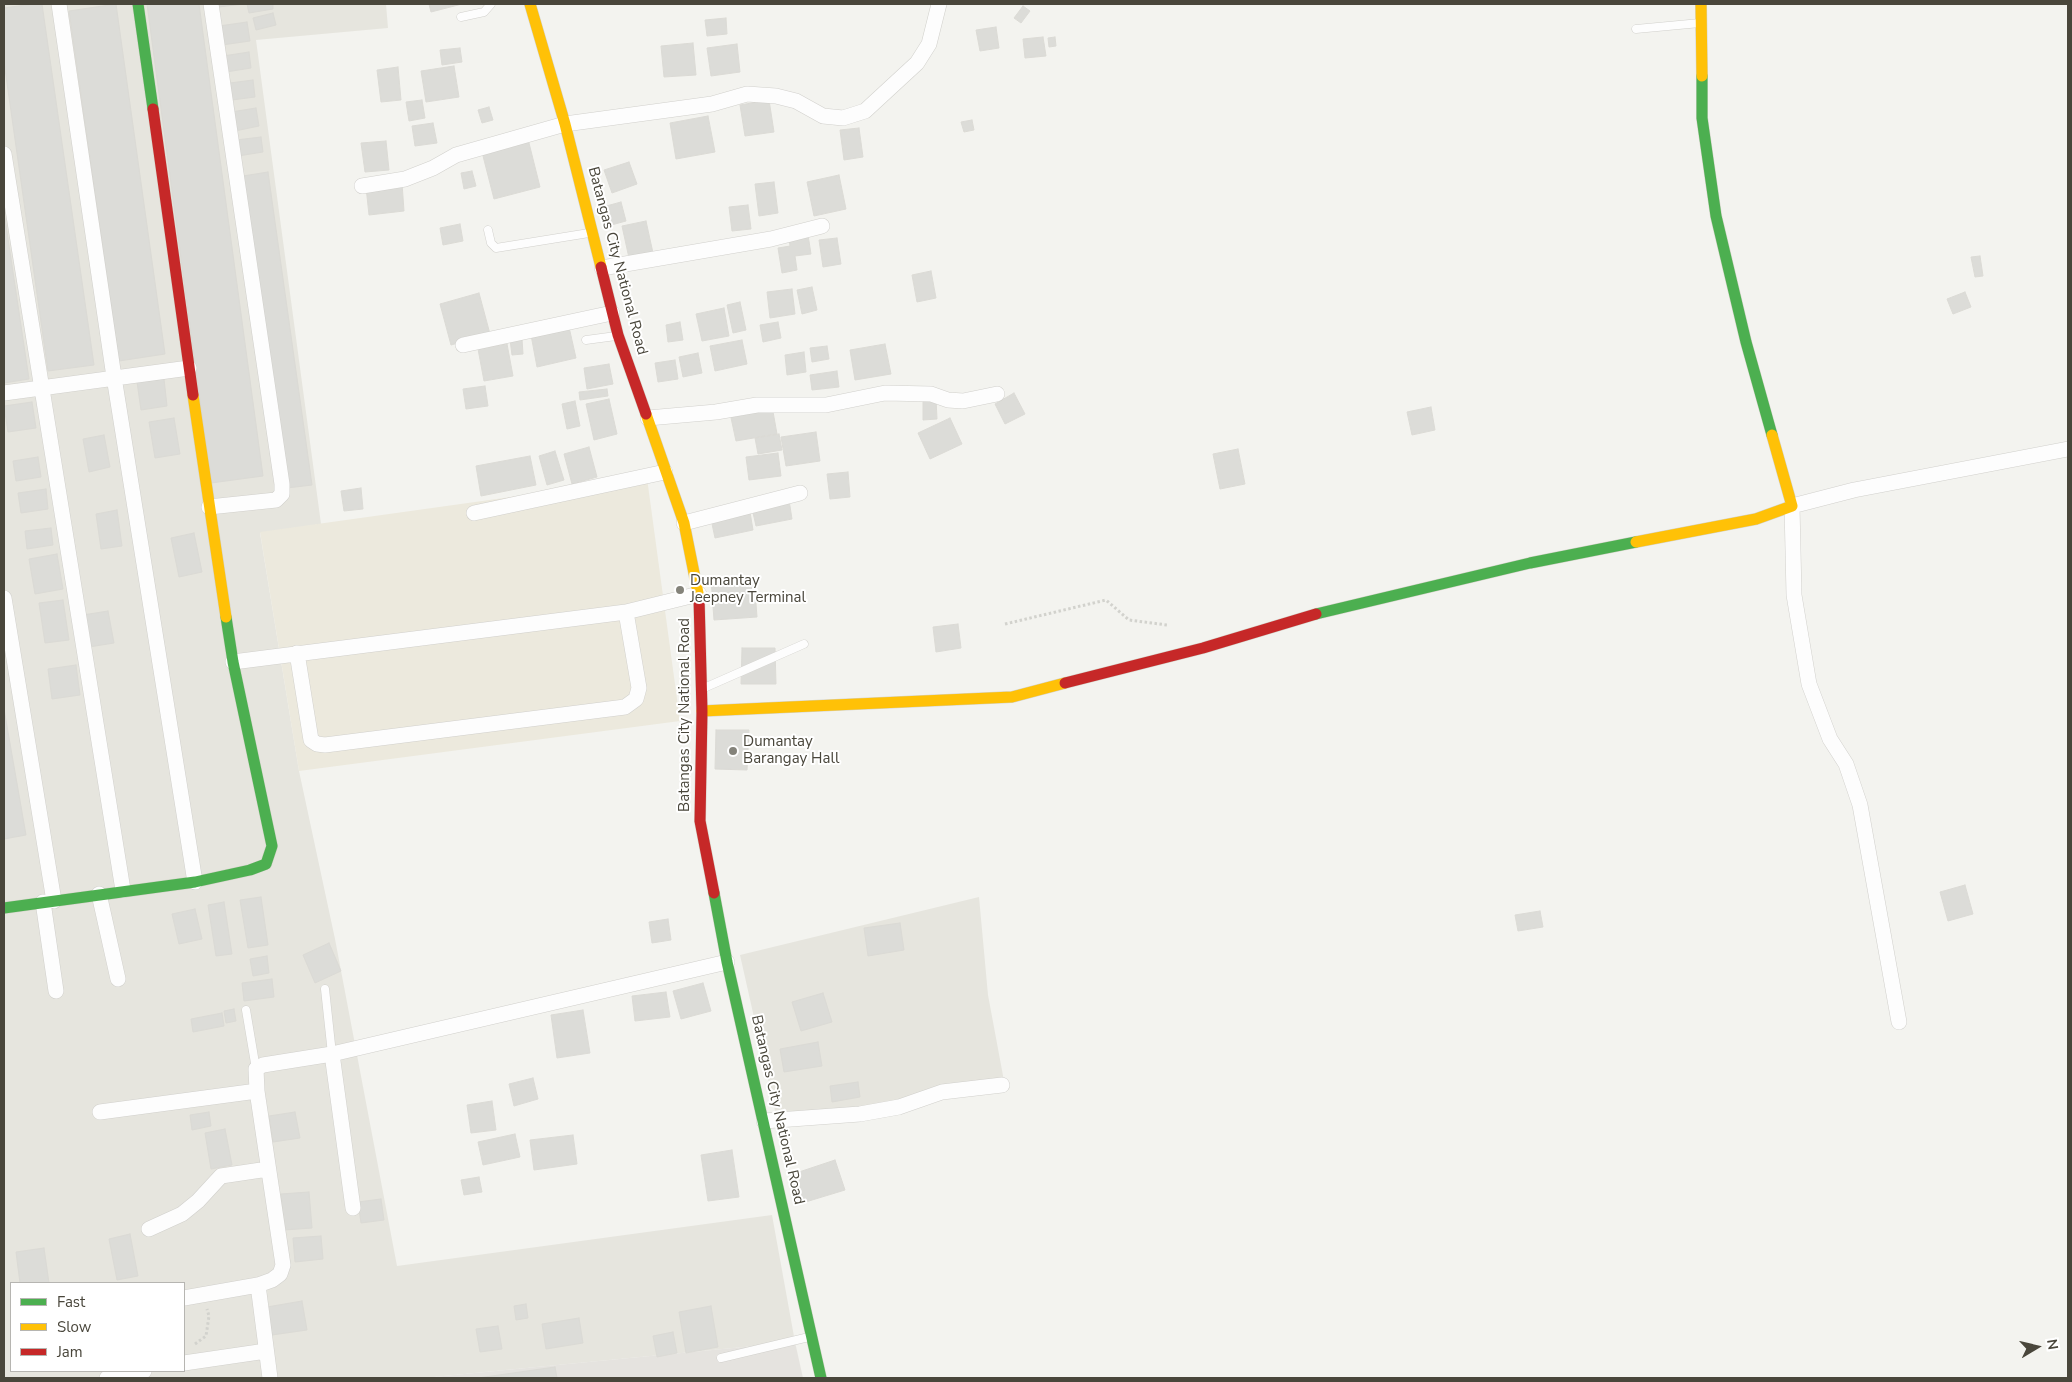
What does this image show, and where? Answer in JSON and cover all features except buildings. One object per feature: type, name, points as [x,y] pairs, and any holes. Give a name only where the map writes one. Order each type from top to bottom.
[{"type":"street","points":[[59,4],[114,377],[195,882]]},
{"type":"street","points":[[4,908],[123,890],[195,882],[250,870],[266,864],[272,846],[233,662],[209,507],[138,4]]},
{"type":"street","points":[[209,507],[276,500],[282,494],[211,4]]},
{"type":"street","name":"Batangas City National Road","points":[[530,4],[565,124],[618,336],[684,523],[699,594],[702,689],[700,821],[727,962],[821,1378]]},
{"type":"street","points":[[362,186],[405,179],[434,168],[456,155],[565,124],[712,104],[747,94],[776,96],[796,101],[823,116],[843,118],[865,111],[917,64],[930,44],[939,4]]},
{"type":"street","points":[[1701,4],[1702,118],[1716,216],[1746,342],[1792,506],[1794,595],[1809,684],[1830,739],[1846,764],[1860,805],[1900,1022]]},
{"type":"street","points":[[4,154],[123,890]]},
{"type":"street","points":[[602,268],[771,239],[822,226]]},
{"type":"street","points":[[462,345],[612,312]]},
{"type":"street","points":[[4,393],[189,368]]},
{"type":"street","points":[[648,418],[716,412],[757,405],[826,405],[885,393],[931,394],[948,400],[963,401],[996,394]]},
{"type":"street","points":[[702,712],[1012,697],[1203,648],[1308,616],[1530,563],[1756,520],[1792,506],[1854,490],[2068,449]]},
{"type":"street","points":[[474,513],[665,472]]},
{"type":"street","points":[[684,523],[800,493]]},
{"type":"street","points":[[233,662],[626,612],[699,594]]},
{"type":"street","points":[[4,598],[48,902],[56,991]]},
{"type":"street","points":[[297,653],[311,740],[318,744],[335,744],[625,708],[636,699],[639,688],[626,612]]},
{"type":"street","points":[[99,894],[118,979]]},
{"type":"street","points":[[185,1298],[258,1285],[272,1280],[280,1274],[282,1265],[257,1091],[256,1069],[263,1065],[332,1054],[727,962]]},
{"type":"street","points":[[332,1054],[353,1208]]},
{"type":"street","points":[[764,1121],[860,1114],[899,1107],[942,1092],[1002,1085]]},
{"type":"street","points":[[100,1112],[257,1091]]},
{"type":"street","points":[[148,1229],[182,1214],[198,1201],[221,1176],[268,1169]]},
{"type":"street","points":[[258,1285],[270,1378]]},
{"type":"street","points":[[185,1363],[266,1351]]},
{"type":"street","points":[[107,1378],[139,1372]]},
{"type":"lane","points":[[461,17],[484,12],[491,4]]},
{"type":"lane","points":[[1636,29],[1700,23]]},
{"type":"lane","points":[[488,230],[491,243],[496,248],[592,232]]},
{"type":"lane","points":[[586,340],[618,336]]},
{"type":"lane","points":[[702,689],[804,644]]},
{"type":"lane","points":[[325,989],[332,1054]]},
{"type":"lane","points":[[246,1010],[256,1069]]},
{"type":"lane","points":[[721,1358],[813,1336]]},
{"type":"path","points":[[1006,624],[1106,600],[1128,620],[1167,625]]},
{"type":"path","points":[[191,1346],[206,1336],[209,1316],[202,1295]]},
{"type":"shaded area","points":[[4,4],[386,4],[388,28],[256,40],[321,524],[260,533],[299,771],[335,939],[397,1266],[772,1215],[795,1342],[423,1378],[4,1378]]},
{"type":"shaded area","points":[[647,478],[680,721],[299,771],[260,532]]},
{"type":"shaded area","points":[[979,897],[988,995],[1004,1081],[778,1124],[740,955]]},
{"type":"shaded area","points":[[795,1342],[803,1378],[423,1378]]},
{"type":"traffic: fast","points":[[138,4],[153,109]]},
{"type":"traffic: fast","points":[[1702,76],[1702,118],[1716,216],[1746,342],[1772,435]]},
{"type":"traffic: fast","points":[[1316,614],[1530,563],[1636,542]]},
{"type":"traffic: fast","points":[[4,908],[195,882],[250,870],[266,864],[272,846],[233,662],[226,617]]},
{"type":"traffic: fast","points":[[714,893],[727,962],[821,1378]]},
{"type":"traffic: slow","points":[[530,4],[565,124],[601,267]]},
{"type":"traffic: slow","points":[[1701,4],[1702,76]]},
{"type":"traffic: slow","points":[[193,395],[226,617]]},
{"type":"traffic: slow","points":[[646,414],[684,523],[699,598]]},
{"type":"traffic: slow","points":[[1636,542],[1756,519],[1792,506],[1772,435]]},
{"type":"traffic: slow","points":[[702,711],[1012,697],[1065,683]]},
{"type":"traffic: jam","points":[[153,109],[193,395]]},
{"type":"traffic: jam","points":[[601,267],[618,335],[646,414]]},
{"type":"traffic: jam","points":[[699,598],[702,711],[700,821],[714,893]]},
{"type":"traffic: jam","points":[[1065,683],[1203,648],[1316,614]]},
{"type":"place","name":"Dumantay Jeepney Terminal","points":[[680,590]]},
{"type":"place","name":"Dumantay Barangay Hall","points":[[733,751]]}]
